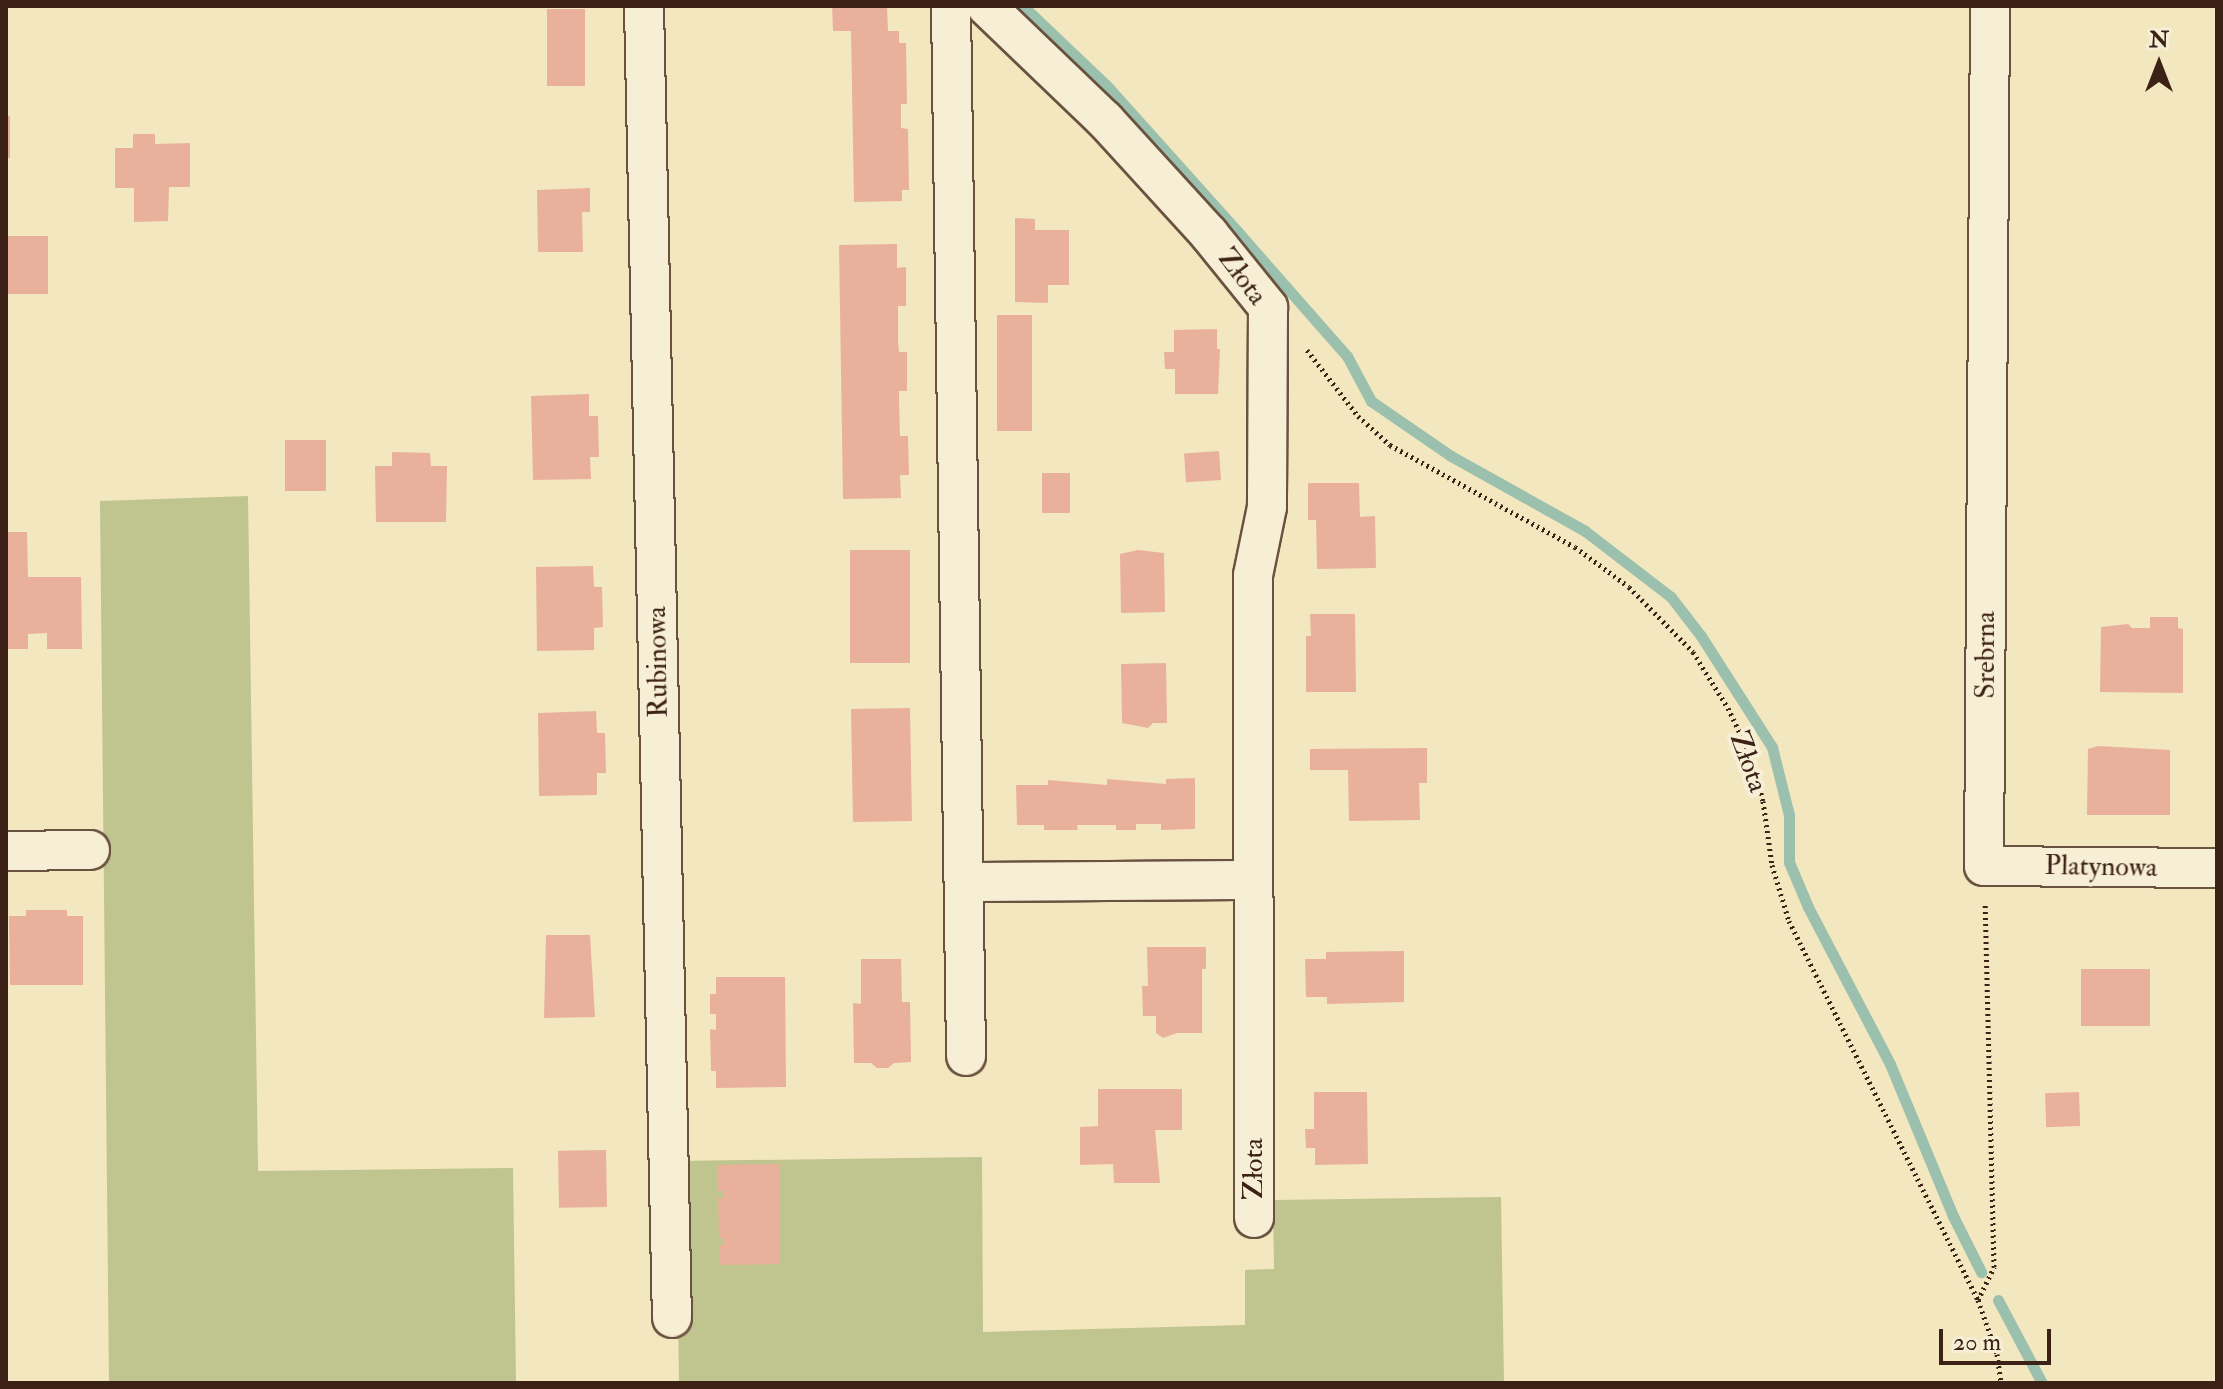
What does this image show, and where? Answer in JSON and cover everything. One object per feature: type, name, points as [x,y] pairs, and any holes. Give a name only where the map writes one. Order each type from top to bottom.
[{"type":"street","name":"Rubinowa","points":[[644,6],[672,1318]]},
{"type":"street","points":[[951,6],[966,1056]]},
{"type":"street","name":"Złota","points":[[986,6],[1105,120],[1209,234],[1268,307],[1267,507],[1253,575],[1254,1218]]},
{"type":"street","name":"Srebrna","points":[[1984,866],[1990,6]]},
{"type":"street","points":[[6,851],[90,850]]},
{"type":"street","name":"Platynowa","points":[[1984,866],[2217,868]]},
{"type":"street","points":[[964,882],[1253,880]]},
{"type":"path","name":"Złota","points":[[1328,374],[1358,416],[1390,445],[1575,547],[1629,587],[1693,652],[1728,708],[1752,758],[1763,801],[1772,865],[1789,921],[1978,1300],[1997,1354],[2001,1383]]},
{"type":"path","points":[[1978,1300],[1994,1267],[1984,866]]},
{"type":"green space","points":[[248,496],[258,1171],[513,1168],[516,1383],[109,1383],[100,501]]},
{"type":"green space","points":[[982,1157],[983,1332],[1245,1325],[1245,1270],[1274,1269],[1273,1200],[1501,1197],[1504,1383],[679,1383],[676,1161]]},
{"type":"building","points":[[832,6],[887,6],[888,31],[899,31],[899,43],[906,43],[907,104],[901,104],[901,128],[908,129],[909,190],[902,190],[902,201],[854,202],[851,31],[833,31]]},
{"type":"building","points":[[547,9],[585,9],[585,86],[547,86]]},
{"type":"building","points":[[6,116],[10,116],[10,158],[6,158]]},
{"type":"building","points":[[133,134],[155,134],[155,144],[190,143],[190,187],[169,187],[168,221],[134,222],[134,188],[115,188],[115,148],[133,148]]},
{"type":"building","points":[[590,188],[590,212],[582,212],[583,252],[538,252],[537,190]]},
{"type":"building","points":[[1015,218],[1035,219],[1035,230],[1069,230],[1069,285],[1048,285],[1048,303],[1015,302]]},
{"type":"building","points":[[6,236],[48,236],[48,294],[6,294]]},
{"type":"building","points":[[897,244],[897,268],[906,267],[906,306],[898,306],[898,341],[899,352],[907,352],[907,391],[899,391],[899,402],[900,436],[908,436],[909,475],[900,475],[901,498],[843,499],[839,245]]},
{"type":"building","points":[[997,315],[1032,315],[1032,431],[997,431]]},
{"type":"building","points":[[1217,329],[1217,349],[1220,349],[1218,394],[1175,394],[1175,369],[1165,369],[1164,352],[1174,352],[1174,330]]},
{"type":"building","points":[[589,394],[589,416],[598,416],[599,457],[590,457],[591,479],[533,480],[531,396]]},
{"type":"building","points":[[285,440],[326,440],[326,491],[285,491]]},
{"type":"building","points":[[1219,451],[1221,480],[1186,482],[1184,453]]},
{"type":"building","points":[[392,452],[430,453],[431,466],[447,466],[446,522],[376,522],[375,466],[392,466]]},
{"type":"building","points":[[1042,473],[1070,473],[1070,513],[1042,513]]},
{"type":"building","points":[[1308,483],[1359,483],[1360,517],[1375,516],[1376,568],[1317,569],[1316,520],[1308,520]]},
{"type":"building","points":[[6,532],[27,532],[28,577],[81,577],[82,649],[47,649],[47,633],[28,634],[28,649],[6,649]]},
{"type":"building","points":[[850,550],[910,550],[910,663],[850,663]]},
{"type":"building","points":[[1138,550],[1164,553],[1165,612],[1121,613],[1120,554]]},
{"type":"building","points":[[593,566],[594,587],[602,587],[603,627],[594,628],[594,650],[537,651],[536,567]]},
{"type":"building","points":[[1310,614],[1355,614],[1356,692],[1306,692],[1306,636],[1311,636]]},
{"type":"building","points":[[2150,617],[2178,617],[2178,628],[2183,629],[2183,693],[2100,692],[2101,627],[2128,624],[2132,628],[2150,628]]},
{"type":"building","points":[[1166,663],[1167,723],[1153,723],[1148,728],[1122,723],[1121,664]]},
{"type":"building","points":[[910,708],[912,821],[853,822],[851,709]]},
{"type":"building","points":[[596,711],[597,733],[605,733],[606,773],[597,773],[597,795],[539,796],[538,713]]},
{"type":"building","points":[[2098,746],[2170,750],[2170,815],[2087,815],[2088,749]]},
{"type":"building","points":[[1427,748],[1427,783],[1419,783],[1420,820],[1349,821],[1348,770],[1310,770],[1310,749]]},
{"type":"building","points":[[1195,778],[1195,829],[1161,830],[1161,824],[1136,824],[1136,830],[1116,830],[1116,825],[1077,825],[1078,830],[1044,830],[1044,825],[1017,825],[1016,785],[1048,785],[1048,780],[1107,785],[1107,779],[1166,784],[1166,779]]},
{"type":"building","points":[[26,910],[67,910],[67,916],[83,916],[83,985],[10,985],[9,916],[26,916]]},
{"type":"building","points":[[546,935],[590,935],[595,1017],[544,1018]]},
{"type":"building","points":[[1147,947],[1206,947],[1206,969],[1202,969],[1202,1033],[1177,1033],[1163,1038],[1156,1033],[1156,1016],[1143,1016],[1142,986],[1148,986]]},
{"type":"building","points":[[1404,951],[1404,1002],[1327,1004],[1327,997],[1306,997],[1305,959],[1326,959],[1326,952]]},
{"type":"building","points":[[861,959],[901,959],[902,1002],[910,1002],[911,1062],[894,1063],[888,1068],[877,1068],[871,1063],[854,1063],[853,1003],[861,1004]]},
{"type":"building","points":[[2081,969],[2150,969],[2150,1026],[2081,1026]]},
{"type":"building","points":[[716,977],[785,977],[786,1087],[716,1088],[716,1071],[711,1071],[710,1029],[716,1030],[716,1014],[710,1014],[710,994],[716,994]]},
{"type":"building","points":[[1098,1089],[1182,1089],[1182,1130],[1155,1130],[1160,1183],[1114,1183],[1113,1164],[1080,1165],[1080,1127],[1098,1126]]},
{"type":"building","points":[[1314,1092],[1367,1092],[1368,1164],[1315,1165],[1315,1148],[1306,1148],[1305,1129],[1314,1129]]},
{"type":"building","points":[[2079,1092],[2080,1126],[2046,1127],[2045,1093]]},
{"type":"building","points":[[606,1150],[607,1207],[559,1208],[558,1151]]},
{"type":"building","points":[[779,1164],[780,1264],[719,1265],[719,1245],[724,1245],[723,1238],[719,1238],[718,1198],[723,1198],[723,1191],[718,1191],[717,1165]]},
{"type":"waterway","points":[[1023,6],[1107,86],[1237,231],[1347,356],[1371,401],[1451,456],[1585,531],[1671,597],[1701,636],[1772,747],[1789,815],[1789,862],[1808,907],[1890,1064],[1953,1216],[1981,1272]]},
{"type":"waterway","points":[[1998,1300],[2042,1383]]}]
